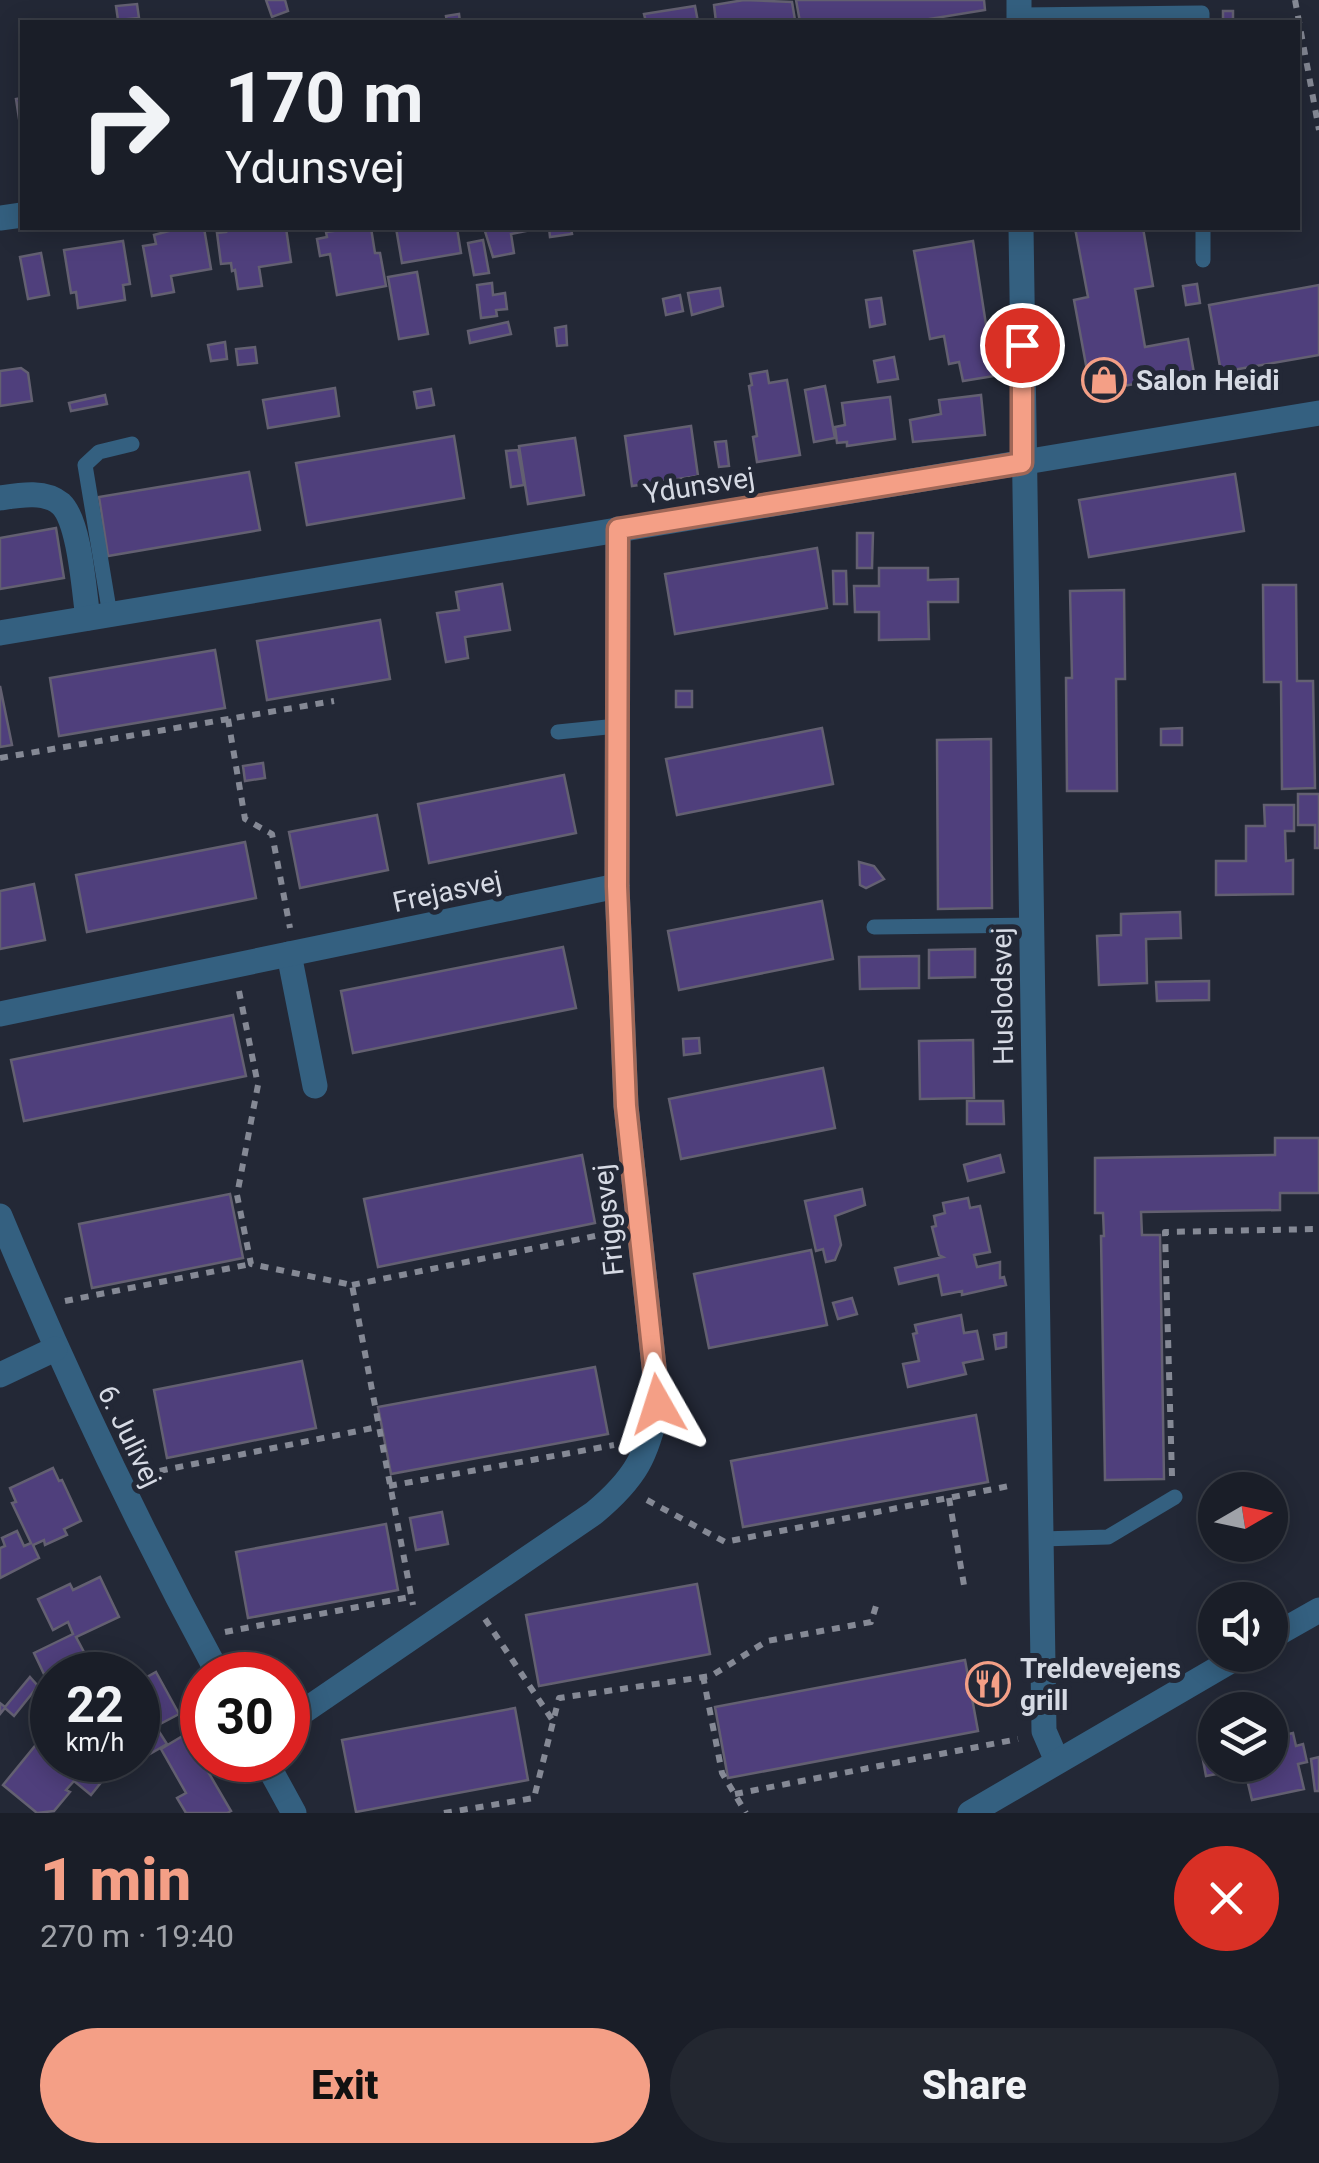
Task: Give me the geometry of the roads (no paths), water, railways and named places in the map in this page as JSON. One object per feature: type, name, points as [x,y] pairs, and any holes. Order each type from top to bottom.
[{"type":"street","name":"Huslodsvej","points":[[1021,230],[1044,1731],[1057,1761]]},
{"type":"street","name":"Ydunsvej","points":[[0,634],[1319,413]]},
{"type":"street","points":[[0,498],[34,494],[60,502],[72,520],[99,617]]},
{"type":"street","name":"Friggsvej","points":[[310,1707],[594,1513],[624,1488],[650,1444],[658,1404],[626,1106],[617,886],[618,529]]},
{"type":"street","name":"Frejasvej","points":[[0,1014],[617,886]]},
{"type":"street","points":[[290,954],[316,1086]]},
{"type":"street","name":"6. Julivej","points":[[0,1216],[55,1349],[206,1652]]},
{"type":"street","points":[[0,1374],[55,1349]]},
{"type":"street","points":[[1288,1628],[1319,1610]]},
{"type":"street","points":[[970,1813],[1211,1672]]},
{"type":"street","points":[[278,1782],[294,1813]]},
{"type":"lane","points":[[1019,12],[1202,13],[1202,20]]},
{"type":"lane","points":[[1202,230],[1203,260]]},
{"type":"lane","points":[[99,617],[85,465],[99,452],[132,444]]},
{"type":"lane","points":[[558,732],[618,726]]},
{"type":"lane","points":[[874,927],[1031,925]]},
{"type":"lane","points":[[1042,1538],[1108,1538],[1175,1497]]},
{"type":"place","name":"Salon Heidi","points":[[1104,380]]},
{"type":"place","name":"Treldevejens grill","points":[[988,1684]]}]
